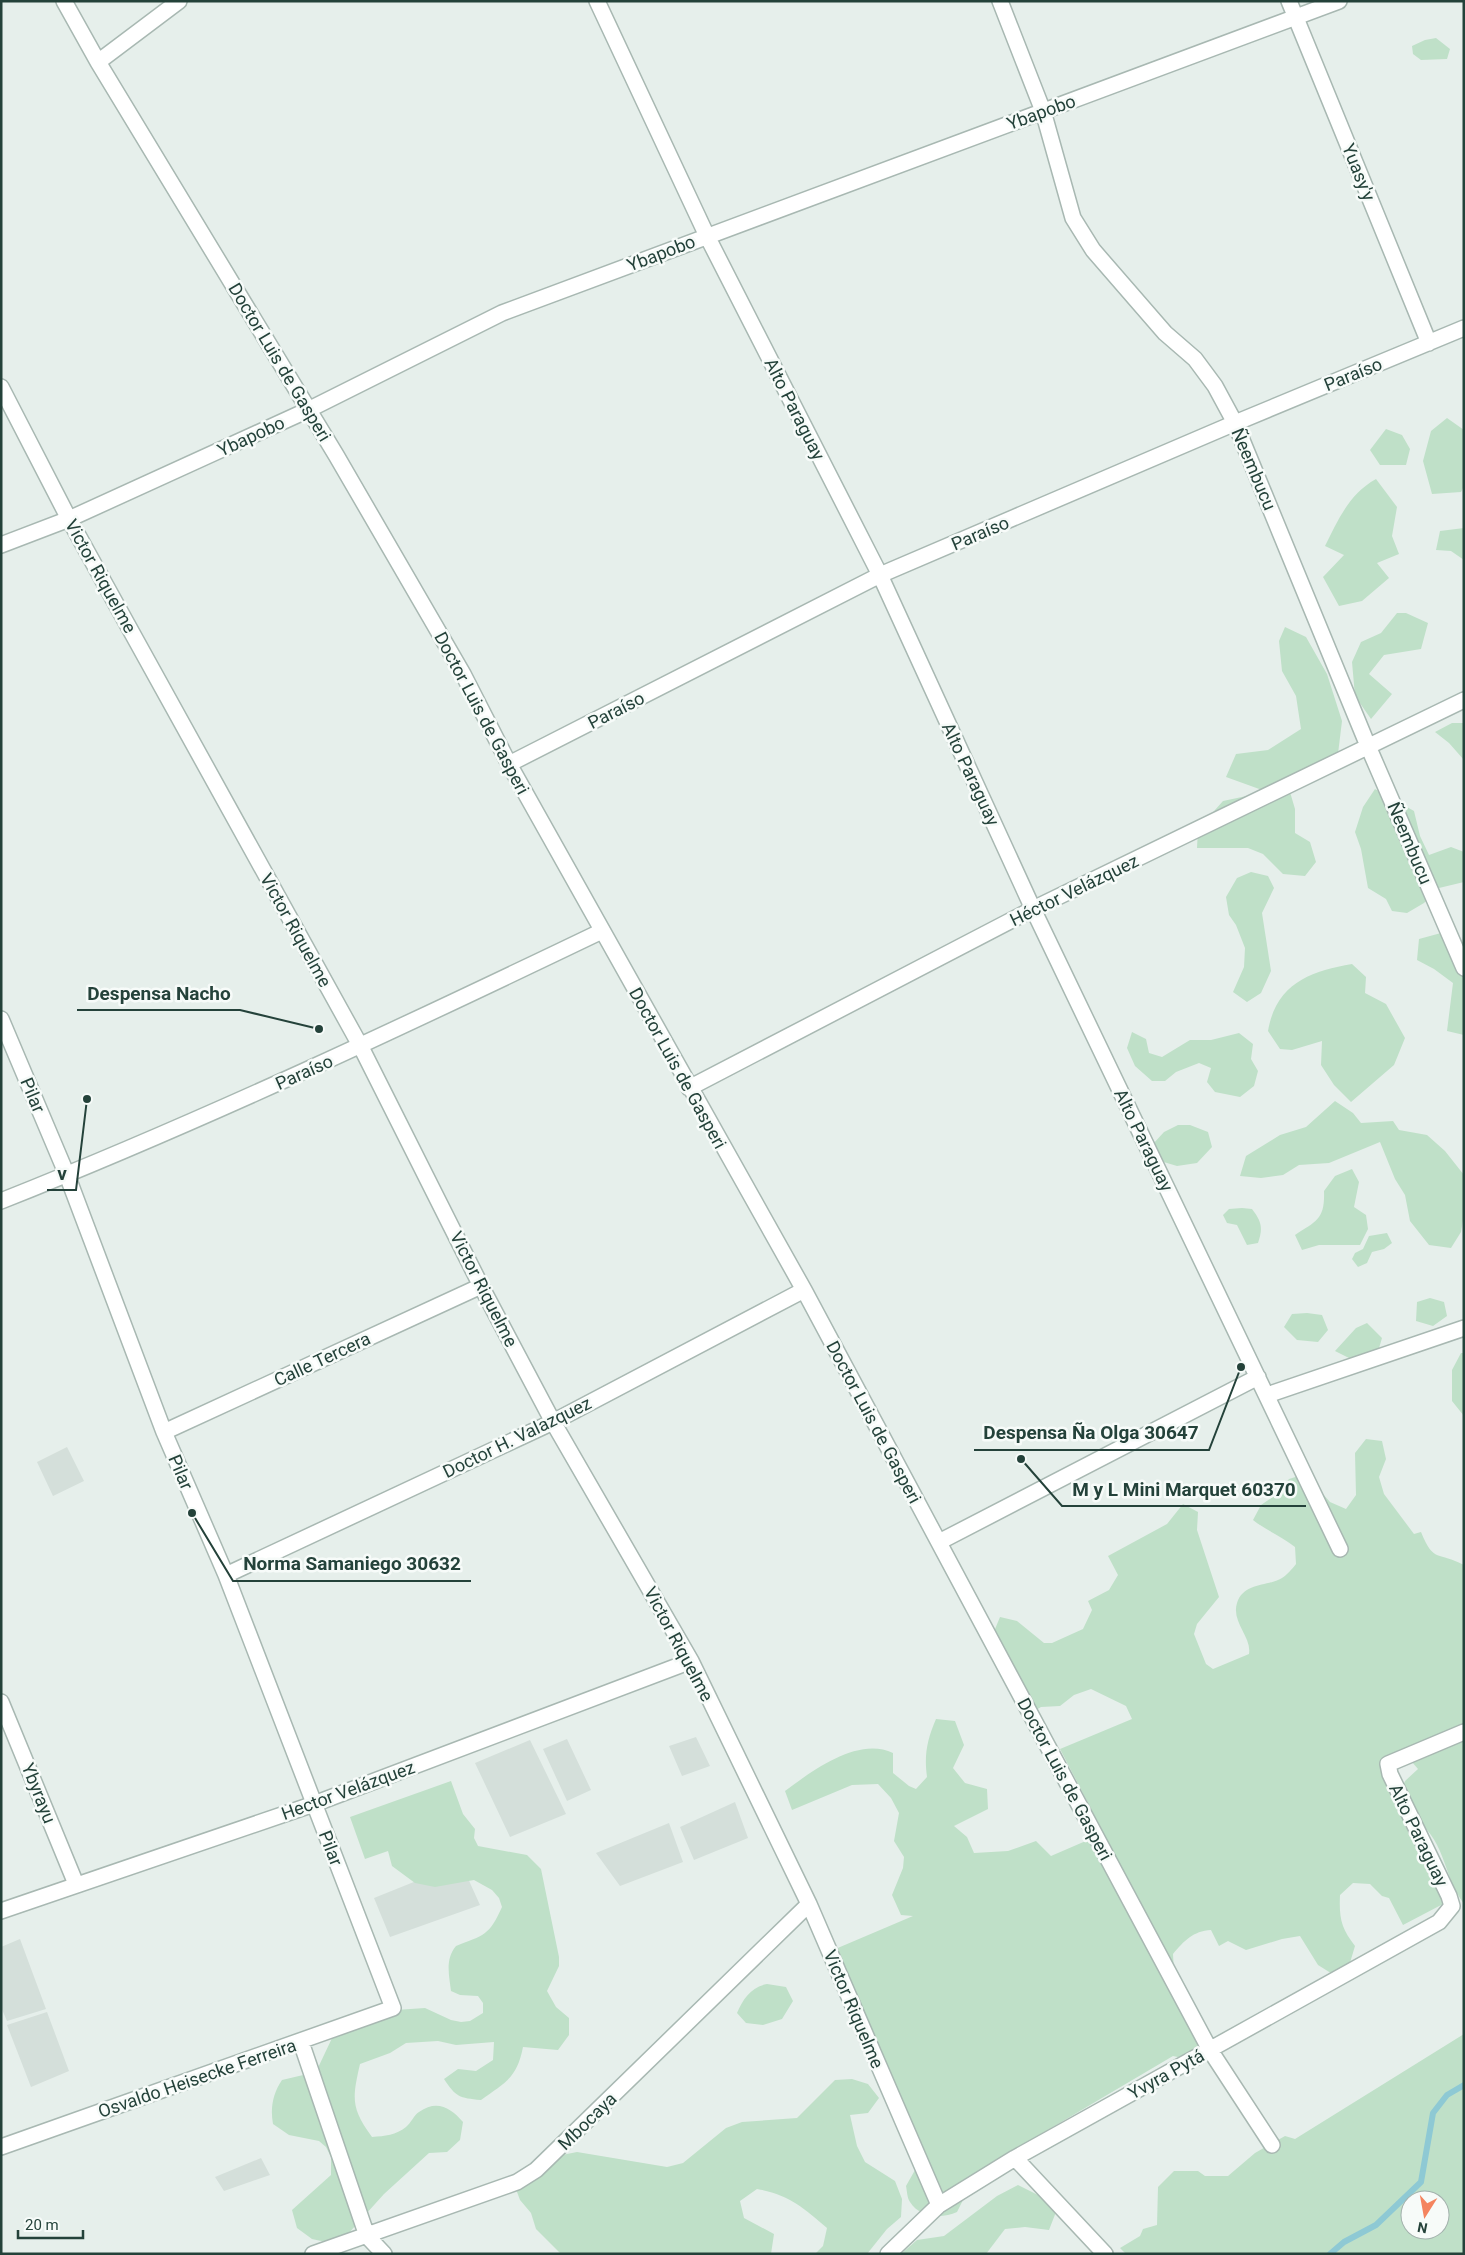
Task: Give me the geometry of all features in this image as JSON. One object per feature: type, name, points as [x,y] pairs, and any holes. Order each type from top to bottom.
[{"type":"street","name":"Doctor Luis de Gasperi","points":[[64,1],[98,62],[308,410],[463,674],[508,764],[804,1290],[1210,2050],[1272,2145]]},
{"type":"street","points":[[98,62],[179,1]]},
{"type":"street","name":"Alto Paraguay","points":[[597,1],[707,236],[880,576],[1033,909],[1340,1550]]},
{"type":"street","name":"Ñeembucu","points":[[1000,1],[1043,111],[1073,218],[1093,250],[1165,333],[1195,359],[1215,386],[1235,423],[1368,746],[1464,968]]},
{"type":"street","name":"Yuasy'y","points":[[1289,1],[1429,343]]},
{"type":"street","name":"Ybapobo","points":[[1,545],[69,519],[308,410],[502,313],[1339,1]]},
{"type":"street","name":"Paraíso","points":[[508,764],[880,576],[1235,423],[1464,328]]},
{"type":"street","name":"Victor Riquelme","points":[[1,387],[69,519],[361,1047],[481,1286],[553,1422],[691,1661],[808,1904],[939,2204]]},
{"type":"street","name":"Héctor Velázquez","points":[[689,1088],[1033,909],[1464,700]]},
{"type":"street","name":"Paraíso","points":[[1,1201],[67,1175],[361,1047],[602,932]]},
{"type":"street","name":"Pilar","points":[[1,1019],[67,1175],[164,1432],[226,1575],[393,2008]]},
{"type":"street","name":"Calle Tercera","points":[[164,1432],[481,1286]]},
{"type":"street","name":"Doctor H. Valazquez","points":[[226,1575],[553,1422],[804,1290]]},
{"type":"street","points":[[1267,1395],[1464,1328]]},
{"type":"street","points":[[939,1542],[1258,1377]]},
{"type":"street","name":"Hector Velázquez","points":[[1,1911],[314,1804],[691,1661]]},
{"type":"street","name":"Ybyrayu","points":[[1,1702],[76,1884]]},
{"type":"street","name":"Alto Paraguay","points":[[1452,1906],[1449,1896],[1390,1774],[1388,1764],[1464,1732]]},
{"type":"street","name":"Mbocaya","points":[[313,2254],[516,2182],[536,2170],[808,1904]]},
{"type":"street","name":"Yvyra Pytá","points":[[888,2254],[939,2204],[1015,2158],[1440,1922],[1452,1906]]},
{"type":"street","name":"Osvaldo Heisecke Ferreira","points":[[1,2147],[393,2008]]},
{"type":"street","points":[[301,2042],[367,2236],[384,2254]]},
{"type":"street","points":[[1015,2158],[1105,2254]]},
{"type":"shaded area","points":[[67,1447],[84,1481],[53,1496],[37,1462]]},
{"type":"shaded area","points":[[696,1737],[710,1766],[682,1776],[669,1746]]},
{"type":"shaded area","points":[[567,1739],[591,1790],[567,1801],[543,1749]]},
{"type":"shaded area","points":[[530,1740],[566,1814],[510,1837],[475,1763]]},
{"type":"shaded area","points":[[735,1802],[748,1838],[694,1860],[680,1827]]},
{"type":"shaded area","points":[[669,1823],[683,1862],[620,1886],[596,1853]]},
{"type":"shaded area","points":[[461,1863],[480,1905],[390,1937],[374,1898]]},
{"type":"shaded area","points":[[20,1939],[46,2009],[7,2021],[1,2007],[1,1947]]},
{"type":"shaded area","points":[[47,2012],[69,2071],[31,2087],[7,2025]]},
{"type":"shaded area","points":[[261,2158],[270,2175],[224,2191],[215,2177]]},
{"type":"green space","points":[[1436,38],[1450,49],[1447,59],[1421,60],[1413,54],[1412,46],[1425,40]]},
{"type":"green space","points":[[1447,418],[1464,430],[1464,486],[1461,492],[1432,494],[1423,461],[1431,431]]},
{"type":"green space","points":[[1386,429],[1402,435],[1410,449],[1406,465],[1380,465],[1370,450]]},
{"type":"green space","points":[[1376,479],[1397,507],[1392,536],[1399,554],[1377,563],[1389,578],[1362,601],[1339,606],[1323,577],[1344,555],[1325,546],[1351,500],[1358,492]]},
{"type":"green space","points":[[1464,528],[1464,560],[1451,551],[1436,550],[1440,531]]},
{"type":"green space","points":[[1397,613],[1406,613],[1428,623],[1421,649],[1384,655],[1369,674],[1392,694],[1371,719],[1355,696],[1352,662],[1361,642],[1381,633]]},
{"type":"green space","points":[[1285,627],[1306,637],[1327,674],[1342,721],[1337,762],[1287,777],[1262,790],[1226,777],[1236,754],[1268,750],[1301,729],[1296,696],[1282,671],[1279,641]]},
{"type":"green space","points":[[1452,723],[1464,723],[1464,760],[1449,743],[1435,732]]},
{"type":"green space","points":[[1375,789],[1414,811],[1420,836],[1429,855],[1451,847],[1464,852],[1464,882],[1439,888],[1424,903],[1407,913],[1392,911],[1386,899],[1368,888],[1361,849],[1355,832],[1363,807]]},
{"type":"green space","points":[[1290,792],[1295,809],[1295,833],[1310,842],[1316,862],[1305,876],[1283,874],[1263,854],[1248,848],[1197,848],[1198,829],[1223,801],[1256,794]]},
{"type":"green space","points":[[1251,872],[1268,876],[1274,888],[1262,913],[1271,971],[1261,993],[1247,1002],[1233,992],[1244,967],[1245,948],[1236,925],[1229,915],[1226,897],[1237,878]]},
{"type":"green space","points":[[1441,933],[1464,943],[1464,1035],[1447,1031],[1453,983],[1434,969],[1417,960],[1419,939]]},
{"type":"green space","points":[[1352,964],[1366,977],[1365,993],[1386,1004],[1405,1038],[1394,1065],[1351,1102],[1334,1085],[1321,1065],[1322,1041],[1292,1050],[1280,1049],[1268,1031],[1272,1015],[1279,1002],[1297,982],[1322,971]]},
{"type":"green space","points":[[1132,1032],[1146,1039],[1149,1053],[1162,1057],[1190,1040],[1211,1040],[1239,1033],[1253,1044],[1251,1059],[1258,1071],[1254,1086],[1240,1097],[1215,1092],[1207,1082],[1211,1068],[1199,1063],[1176,1072],[1165,1081],[1152,1081],[1135,1066],[1127,1048]]},
{"type":"green space","points":[[1335,1101],[1353,1113],[1361,1123],[1393,1121],[1399,1130],[1427,1135],[1445,1151],[1464,1175],[1464,1214],[1461,1232],[1451,1248],[1429,1245],[1410,1221],[1405,1195],[1395,1179],[1380,1142],[1329,1163],[1299,1165],[1283,1175],[1261,1178],[1240,1176],[1246,1156],[1280,1135],[1306,1127]]},
{"type":"green space","points":[[1178,1125],[1190,1125],[1208,1132],[1212,1147],[1197,1163],[1177,1166],[1157,1160],[1153,1144],[1164,1132]]},
{"type":"green space","points":[[1352,1169],[1359,1182],[1354,1207],[1366,1215],[1368,1229],[1360,1245],[1319,1245],[1302,1250],[1295,1235],[1314,1222],[1321,1214],[1324,1191],[1335,1176]]},
{"type":"green space","points":[[1229,1209],[1252,1209],[1260,1222],[1261,1233],[1258,1243],[1247,1245],[1237,1225],[1227,1223],[1223,1215]]},
{"type":"green space","points":[[1387,1233],[1392,1243],[1384,1249],[1372,1252],[1367,1263],[1358,1267],[1352,1259],[1355,1253],[1363,1249],[1369,1236]]},
{"type":"green space","points":[[1430,1298],[1444,1302],[1447,1316],[1433,1326],[1416,1321],[1417,1302]]},
{"type":"green space","points":[[1292,1314],[1322,1315],[1328,1330],[1318,1342],[1297,1340],[1284,1327]]},
{"type":"green space","points":[[1367,1323],[1382,1338],[1377,1355],[1355,1361],[1335,1351],[1356,1328]]},
{"type":"green space","points":[[1461,1353],[1464,1353],[1464,1416],[1452,1401],[1452,1370]]},
{"type":"green space","points":[[1366,1439],[1382,1441],[1386,1459],[1379,1477],[1384,1494],[1414,1534],[1421,1532],[1433,1553],[1464,1565],[1464,1904],[1456,1892],[1437,1845],[1421,1824],[1408,1814],[1443,1904],[1403,1925],[1389,1898],[1382,1896],[1370,1884],[1353,1883],[1340,1895],[1340,1910],[1344,1928],[1355,1946],[1349,1966],[1334,1975],[1318,1965],[1300,1936],[1282,1939],[1246,1950],[1228,1941],[1219,1946],[1211,1930],[1199,1932],[1185,1941],[1173,1954],[1174,1972],[1199,2042],[1191,2060],[1173,2056],[963,2180],[966,2194],[957,2212],[945,2216],[932,2216],[919,2211],[909,2200],[906,2186],[915,2170],[926,2166],[833,1950],[913,1916],[901,1915],[892,1895],[903,1868],[904,1857],[894,1841],[899,1813],[891,1798],[878,1784],[852,1785],[792,1810],[785,1791],[808,1774],[836,1758],[865,1749],[879,1749],[893,1753],[893,1773],[909,1786],[916,1789],[927,1777],[927,1748],[936,1719],[955,1721],[964,1745],[953,1768],[965,1783],[987,1789],[988,1809],[954,1826],[967,1837],[974,1853],[1008,1851],[1036,1841],[1051,1856],[1088,1840],[1123,1904],[1139,1903],[1127,1879],[1121,1878],[1100,1833],[1102,1830],[1060,1749],[1132,1719],[1126,1706],[1091,1689],[1074,1695],[1060,1706],[1041,1707],[1036,1710],[993,1634],[1000,1617],[1017,1621],[1044,1643],[1052,1643],[1083,1629],[1092,1610],[1088,1601],[1109,1590],[1118,1575],[1108,1556],[1167,1524],[1183,1504],[1198,1512],[1197,1530],[1219,1597],[1197,1624],[1194,1634],[1206,1664],[1213,1669],[1249,1654],[1248,1642],[1237,1617],[1237,1603],[1240,1596],[1250,1588],[1282,1578],[1296,1564],[1295,1547],[1253,1520],[1261,1505],[1277,1494],[1289,1479],[1305,1474],[1330,1502],[1346,1509],[1356,1495],[1355,1453]],"holes":[[[1406,1755],[1418,1769],[1405,1781],[1399,1795],[1382,1762]]]},
{"type":"green space","points":[[451,1781],[463,1814],[475,1829],[474,1838],[478,1846],[527,1855],[541,1869],[559,1957],[559,1966],[547,1991],[556,2007],[569,2018],[569,2035],[558,2050],[523,2047],[517,2066],[509,2079],[481,2100],[459,2096],[444,2079],[458,2069],[476,2071],[493,2060],[494,2042],[456,2045],[438,2041],[406,2043],[390,2053],[360,2064],[355,2103],[360,2118],[372,2137],[386,2136],[398,2132],[408,2125],[419,2112],[432,2106],[438,2106],[449,2109],[463,2122],[460,2140],[447,2152],[429,2153],[384,2194],[347,2235],[330,2243],[312,2239],[297,2228],[292,2210],[331,2175],[331,2157],[326,2147],[319,2141],[289,2135],[273,2124],[273,2101],[276,2090],[282,2080],[316,2072],[333,2036],[381,2011],[425,2008],[451,2020],[461,2022],[470,2021],[483,2013],[483,2003],[478,1996],[460,1995],[451,1991],[449,1962],[456,1946],[485,1933],[493,1924],[502,1907],[499,1898],[492,1890],[474,1880],[435,1887],[415,1883],[392,1866],[388,1851],[365,1859],[350,1817]]},
{"type":"green space","points":[[767,1984],[786,1987],[793,2001],[782,2019],[763,2025],[746,2023],[737,2013],[742,2003],[748,1994],[756,1988]]},
{"type":"green space","points":[[1464,2034],[1464,2254],[1126,2254],[1120,2248],[1140,2236],[1143,2229],[1157,2225],[1158,2187],[1174,2171],[1198,2171],[1205,2176],[1228,2176],[1255,2153],[1285,2136],[1295,2139]]},
{"type":"green space","points":[[852,2079],[868,2084],[879,2098],[868,2113],[850,2115],[857,2146],[865,2162],[895,2181],[902,2199],[901,2217],[887,2229],[867,2254],[815,2254],[823,2246],[827,2228],[811,2214],[787,2198],[757,2189],[740,2201],[744,2218],[774,2234],[771,2254],[561,2254],[536,2229],[531,2213],[520,2200],[513,2181],[525,2167],[542,2159],[577,2152],[667,2167],[683,2163],[726,2128],[742,2122],[797,2118],[835,2080]]},
{"type":"green space","points":[[1018,2185],[1038,2195],[1056,2212],[1049,2230],[1025,2227],[1005,2229],[986,2254],[901,2254],[917,2240],[944,2236],[997,2196]]},
{"type":"waterway","points":[[1330,2254],[1344,2242],[1376,2225],[1421,2182],[1433,2113],[1447,2095],[1464,2085]]},
{"type":"place","name":"Despensa Nacho","points":[[319,1029]]},
{"type":"place","name":"v","points":[[87,1099]]},
{"type":"place","name":"Despensa Ña Olga 30647","points":[[1241,1367]]},
{"type":"place","name":"M y L Mini Marquet 60370","points":[[1021,1459]]},
{"type":"place","name":"Norma Samaniego 30632","points":[[192,1513]]}]
